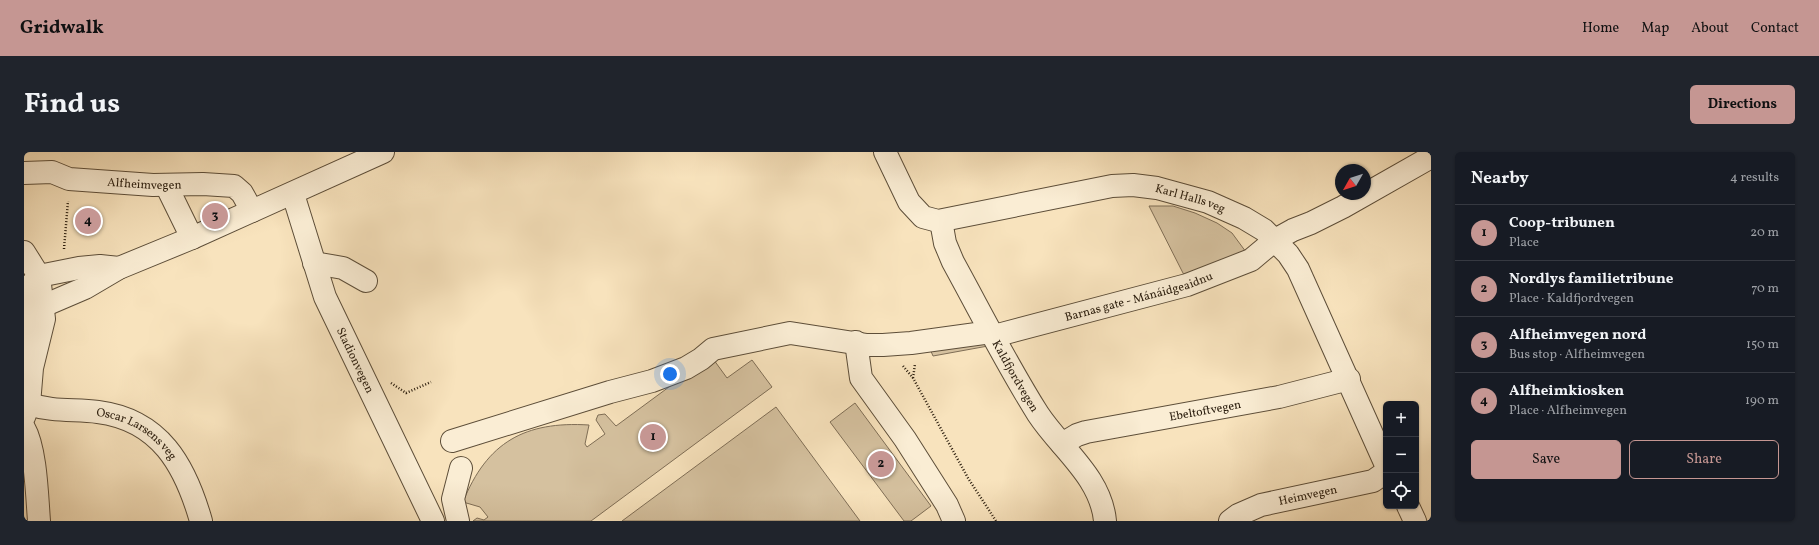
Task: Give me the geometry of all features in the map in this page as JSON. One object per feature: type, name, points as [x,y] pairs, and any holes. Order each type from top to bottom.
[{"type":"street","points":[[30,305],[85,288],[119,268],[293,194],[380,152]]},
{"type":"street","name":"Karl Halls veg","points":[[885,152],[909,202],[923,217],[941,221],[1058,196],[1112,186],[1133,185],[1168,190],[1208,202],[1244,218],[1264,230],[1288,254],[1298,269],[1383,459]]},
{"type":"street","name":"Barnas gate - Mánáidgeaidnu","points":[[452,441],[610,392],[652,381],[686,368],[701,359],[713,349],[790,333],[883,345],[993,334],[1187,285],[1251,260],[1275,240],[1343,207],[1431,157]]},
{"type":"street","name":"Alfheimvegen","points":[[24,173],[52,172],[69,179],[166,185],[234,186],[242,193],[252,211]]},
{"type":"street","points":[[166,185],[192,238]]},
{"type":"street","name":"Stadionvegen","points":[[293,194],[326,297],[433,521]]},
{"type":"street","name":"Kaldfjordvegen","points":[[941,221],[945,242],[953,262],[1039,414],[1089,478],[1098,493],[1104,510],[1105,521]]},
{"type":"street","points":[[24,252],[39,276],[30,305]]},
{"type":"street","points":[[314,263],[343,268],[366,281]]},
{"type":"street","points":[[24,294],[39,276],[80,268],[100,266],[119,268]]},
{"type":"street","points":[[26,411],[32,368],[44,319],[30,305]]},
{"type":"street","points":[[856,342],[861,378],[905,439],[947,505],[954,521]]},
{"type":"street","name":"Ebeltoftvegen","points":[[1062,444],[1077,435],[1086,432],[1279,397],[1348,379]]},
{"type":"street","name":"Oscar Larsens veg","points":[[26,411],[46,409],[106,413],[133,421],[143,426],[163,444],[180,466],[201,521]]},
{"type":"street","points":[[24,428],[30,440],[39,521]]},
{"type":"street","points":[[458,521],[452,499],[462,468]]},
{"type":"street","name":"Heimvegen","points":[[1230,521],[1261,505],[1374,481],[1385,473]]},
{"type":"street","points":[[1409,509],[1415,521]]},
{"type":"path","points":[[64,254],[69,179]]},
{"type":"path","points":[[883,345],[906,368],[913,378],[968,478],[996,521]]},
{"type":"path","points":[[385,379],[406,393],[431,382]]},
{"type":"shaded area","points":[[1149,206],[1173,206],[1195,213],[1217,223],[1232,233],[1246,252],[1185,277]]},
{"type":"shaded area","points":[[979,341],[988,346],[933,356],[930,349]]},
{"type":"shaded area","points":[[711,356],[727,378],[752,360],[772,387],[591,521],[473,521],[477,518],[484,520],[488,517],[480,507],[463,502],[473,481],[484,464],[497,450],[511,440],[527,432],[546,427],[589,425],[585,444],[587,447],[605,434],[596,420],[598,415],[605,414],[616,426]]},
{"type":"shaded area","points":[[855,403],[931,506],[911,521],[904,521],[830,422]]},
{"type":"shaded area","points":[[776,407],[860,521],[622,521]]},
{"type":"place","name":"Alfheimvegen nord","points":[[215,216]]},
{"type":"place","name":"Alfheimkiosken","points":[[88,221]]},
{"type":"place","name":"Coop-tribunen","points":[[653,437]]},
{"type":"place","name":"Nordlys familietribune","points":[[881,464]]}]
